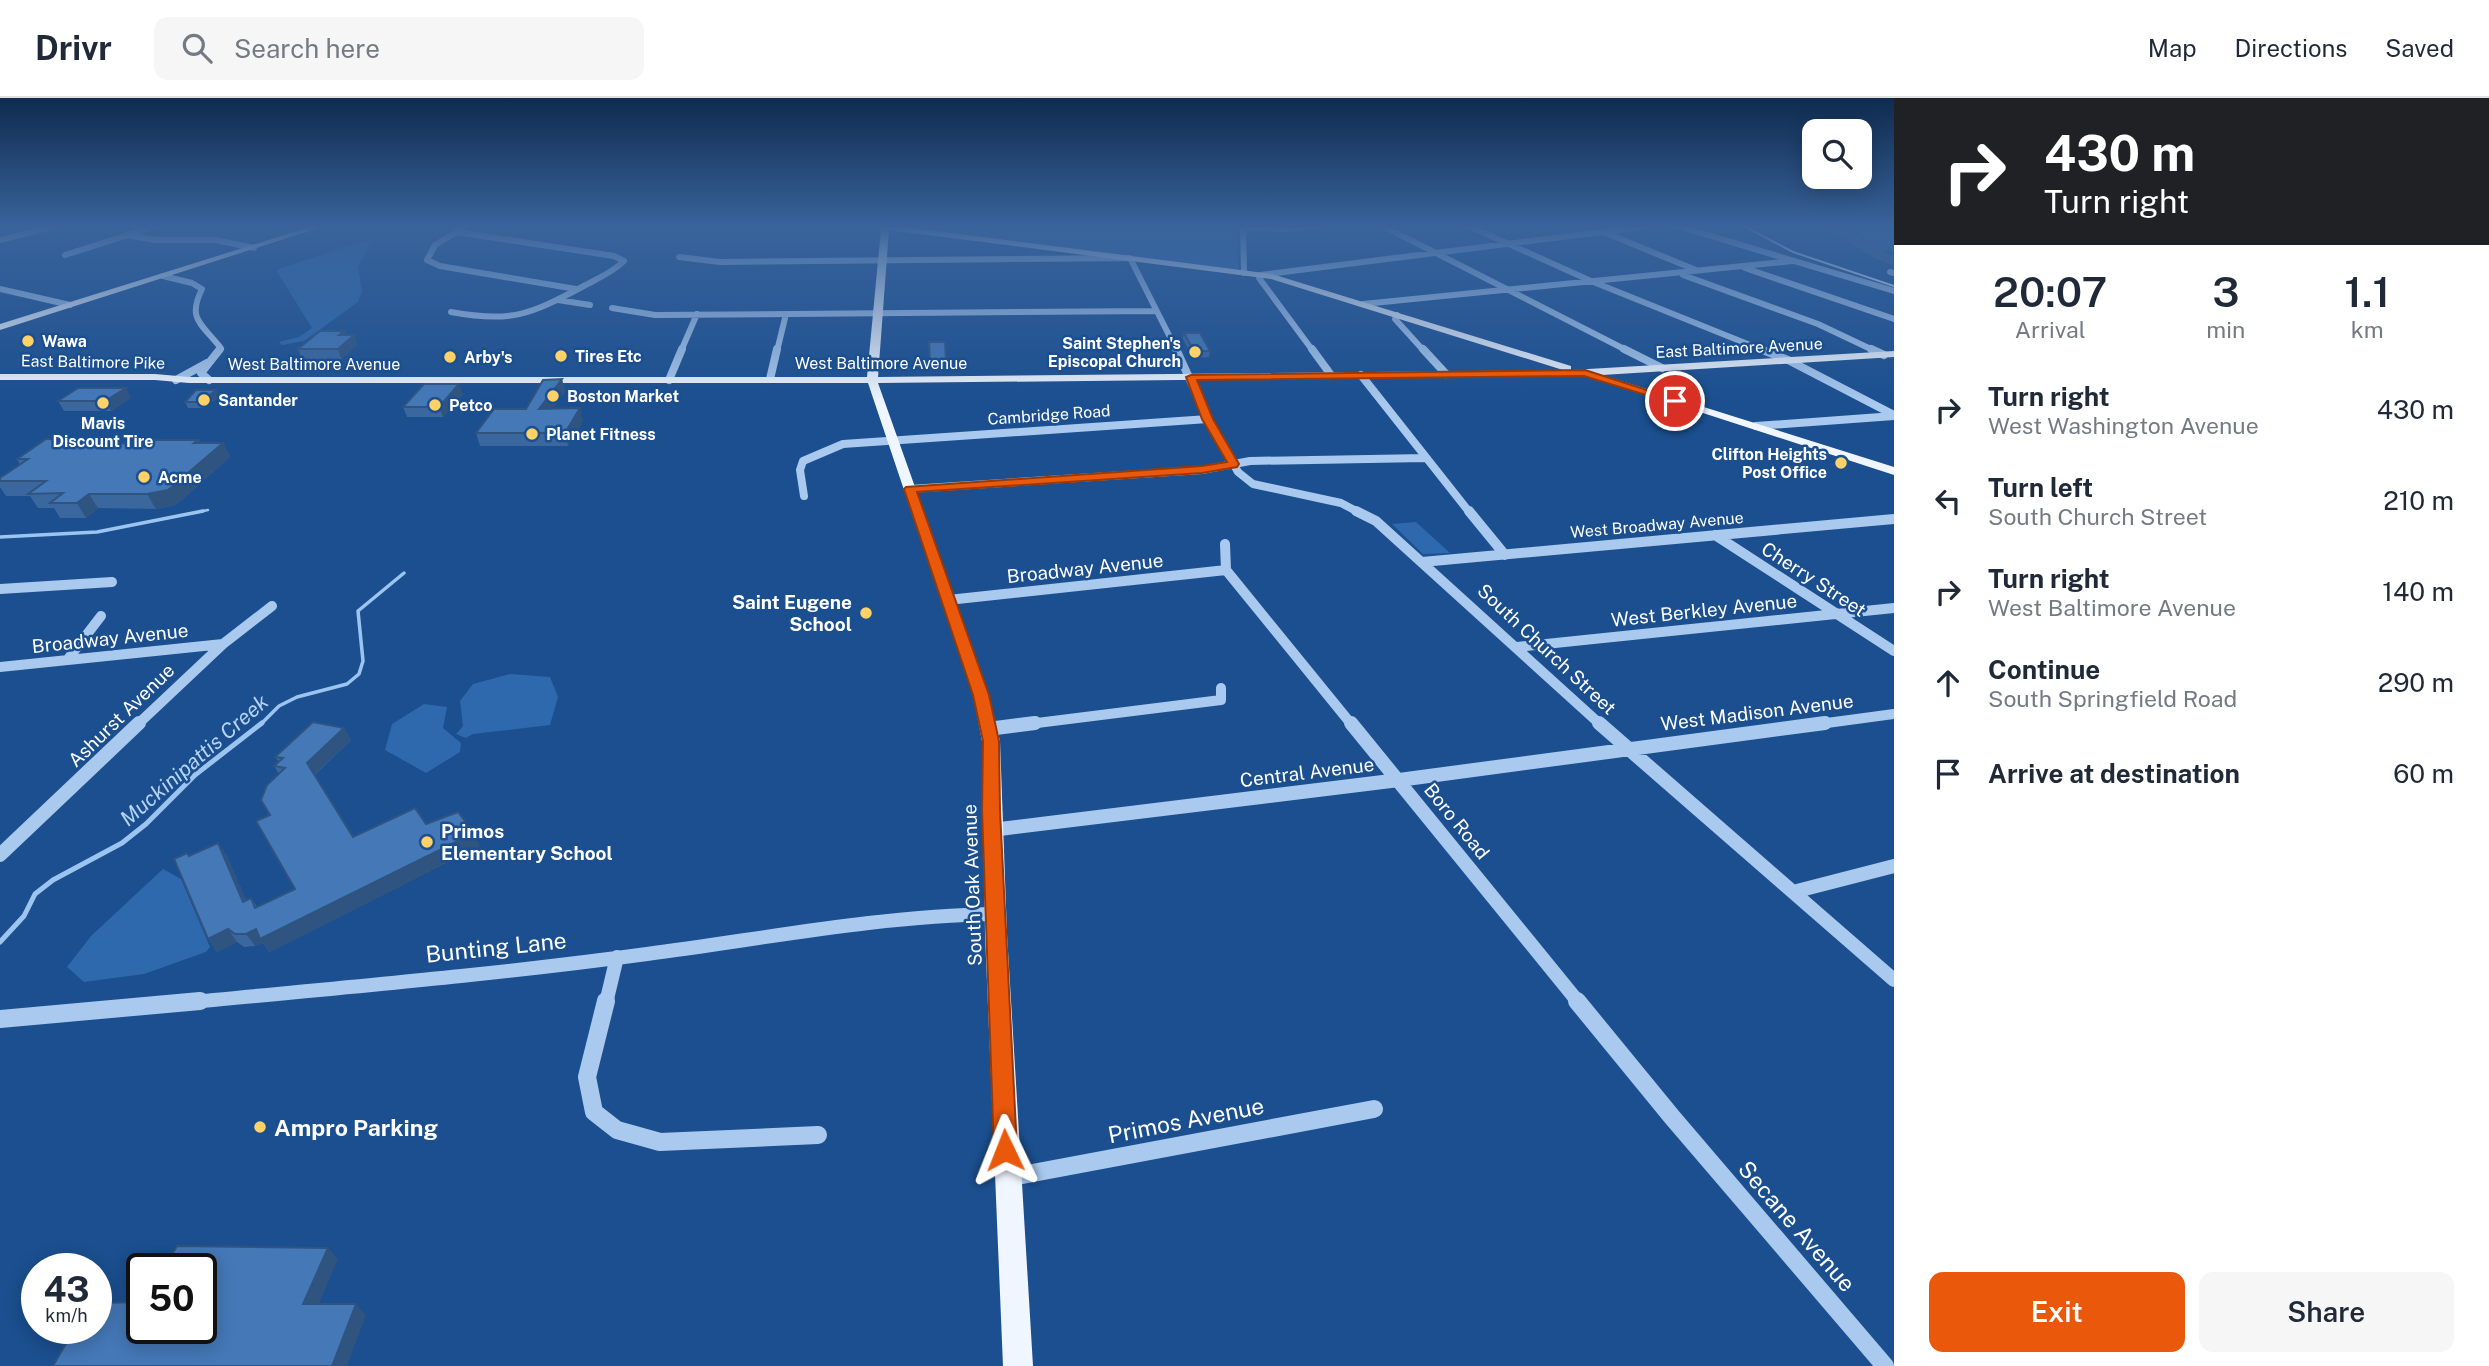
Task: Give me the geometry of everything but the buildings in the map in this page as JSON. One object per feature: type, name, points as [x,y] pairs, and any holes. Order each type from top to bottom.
[{"type":"main road","points":[[0,327],[134,285]]},
{"type":"main road","points":[[872,380],[880,285]]},
{"type":"main road","points":[[1297,285],[1894,471]]},
{"type":"main road","name":"East Baltimore Avenue","points":[[1585,373],[1889,355]]},
{"type":"main road","points":[[1530,374],[1544,370],[1541,360]]},
{"type":"main road","name":"West Baltimore Avenue","points":[[176,380],[872,380],[1585,373]]},
{"type":"main road","name":"East Baltimore Pike","points":[[0,377],[155,377],[176,380]]},
{"type":"main road","points":[[26,384],[37,377]]},
{"type":"main road","name":"East Baltimore Pike","points":[[0,384],[148,384],[176,380]]},
{"type":"main road","name":"South Oak Avenue","points":[[872,380],[981,695],[988,729],[992,766],[992,830],[1006,1178],[1018,1366]]},
{"type":"street","points":[[192,285],[201,288],[194,314],[220,347],[201,373],[209,380]]},
{"type":"street","points":[[555,285],[576,289]]},
{"type":"street","points":[[451,312],[488,319],[507,319],[526,315],[583,285]]},
{"type":"street","name":"South Church Street","points":[[1143,285],[1191,377],[1208,419],[1233,464],[1247,480],[1268,489],[1328,499],[1353,508],[1376,521],[1626,748],[1889,976]]},
{"type":"street","points":[[1264,285],[1331,375]]},
{"type":"street","points":[[1501,285],[1662,368]]},
{"type":"street","points":[[1363,304],[1548,285]]},
{"type":"street","points":[[1601,285],[1788,360],[1894,416]]},
{"type":"street","points":[[1709,285],[1810,321],[1889,355]]},
{"type":"street","points":[[1792,285],[1894,319]]},
{"type":"street","points":[[1874,285],[1894,291]]},
{"type":"street","points":[[0,289],[71,305]]},
{"type":"street","points":[[558,300],[590,305]]},
{"type":"street","points":[[612,308],[655,314],[1155,311]]},
{"type":"street","points":[[669,380],[698,314]]},
{"type":"street","points":[[770,379],[786,314]]},
{"type":"street","points":[[1397,315],[1395,319],[1446,374]]},
{"type":"street","points":[[176,380],[211,361]]},
{"type":"street","points":[[1361,374],[1425,458],[1505,555]]},
{"type":"street","points":[[1756,426],[1894,416]]},
{"type":"street","name":"Cambridge Road","points":[[804,496],[800,470],[803,461],[843,444],[892,438],[1208,419]]},
{"type":"street","points":[[910,489],[1202,470],[1250,461],[1425,458]]},
{"type":"street","name":"West Broadway Avenue","points":[[1422,562],[1894,519]]},
{"type":"street","name":"Cherry Street","points":[[1715,536],[1894,651]]},
{"type":"street","points":[[1225,544],[1226,570]]},
{"type":"street","name":"Broadway Avenue","points":[[948,600],[1226,570]]},
{"type":"street","name":"Boro Road","points":[[1226,570],[1672,1117]]},
{"type":"street","points":[[0,589],[113,582]]},
{"type":"street","name":"Ashurst Avenue","points":[[0,855],[223,644],[272,606]]},
{"type":"street","name":"West Berkley Avenue","points":[[1517,647],[1894,608]]},
{"type":"street","points":[[68,659],[101,616]]},
{"type":"street","name":"Broadway Avenue","points":[[0,667],[223,644]]},
{"type":"street","points":[[988,729],[1221,700],[1221,688]]},
{"type":"street","name":"West Madison Avenue","points":[[1626,748],[1894,713]]},
{"type":"street","name":"Central Avenue","points":[[992,830],[1399,780],[1626,748]]},
{"type":"street","points":[[1793,892],[1894,866]]},
{"type":"street","name":"Bunting Lane","points":[[0,1019],[140,1008],[617,957],[844,925],[966,913],[995,914]]},
{"type":"street","points":[[617,957],[587,1077],[594,1112],[617,1130],[660,1142],[818,1135]]},
{"type":"street","name":"Primos Avenue","points":[[1006,1178],[1374,1109]]},
{"type":"street","name":"Secane Avenue","points":[[1672,1117],[1885,1366]]},
{"type":"shaded area","points":[[285,285],[361,285],[358,302],[304,341],[282,345],[279,342],[299,337],[312,328]]},
{"type":"shaded area","points":[[1416,522],[1450,553],[1423,554],[1392,524]]},
{"type":"shaded area","points":[[510,674],[550,677],[558,697],[550,725],[473,734],[466,738],[456,734],[463,726],[460,701],[473,684]]},
{"type":"shaded area","points":[[424,704],[447,707],[443,728],[461,743],[460,752],[426,773],[385,750],[392,724]]},
{"type":"shaded area","points":[[163,869],[181,879],[210,947],[206,952],[144,974],[84,982],[67,967],[91,936]]},
{"type":"waterway","name":"Muckinipattis Creek","points":[[194,513],[208,510]]},
{"type":"waterway","name":"Muckinipattis Creek","points":[[0,537],[97,532],[203,511]]},
{"type":"waterway","name":"Muckinipattis Creek","points":[[262,723],[279,706],[297,697],[347,684],[359,674],[363,661],[358,611],[404,573]]},
{"type":"waterway","name":"Muckinipattis Creek","points":[[0,942],[24,916],[35,894],[53,880],[122,843],[146,824],[195,775],[262,723]]},
{"type":"place","name":"Wawa","points":[[28,341]]},
{"type":"place","name":"Saint Stephen's Episcopal Church","points":[[1195,352]]},
{"type":"place","name":"Tires Etc","points":[[561,356]]},
{"type":"place","name":"Arby's","points":[[450,357]]},
{"type":"place","name":"Boston Market","points":[[553,396]]},
{"type":"place","name":"Santander","points":[[204,400]]},
{"type":"place","name":"Mavis Discount Tire","points":[[103,403]]},
{"type":"place","name":"Petco","points":[[435,405]]},
{"type":"place","name":"Planet Fitness","points":[[532,434]]},
{"type":"place","name":"Clifton Heights Post Office","points":[[1841,463]]},
{"type":"place","name":"Acme","points":[[144,477]]},
{"type":"place","name":"Saint Eugene School","points":[[866,613]]},
{"type":"place","name":"Primos Elementary School","points":[[427,842]]},
{"type":"place","name":"Ampro Parking","points":[[260,1127]]},
{"type":"route","points":[[1005,1150],[991,811],[991,741],[981,695],[910,489],[1202,470],[1233,464],[1208,419],[1191,377],[1585,373],[1675,401]]}]
